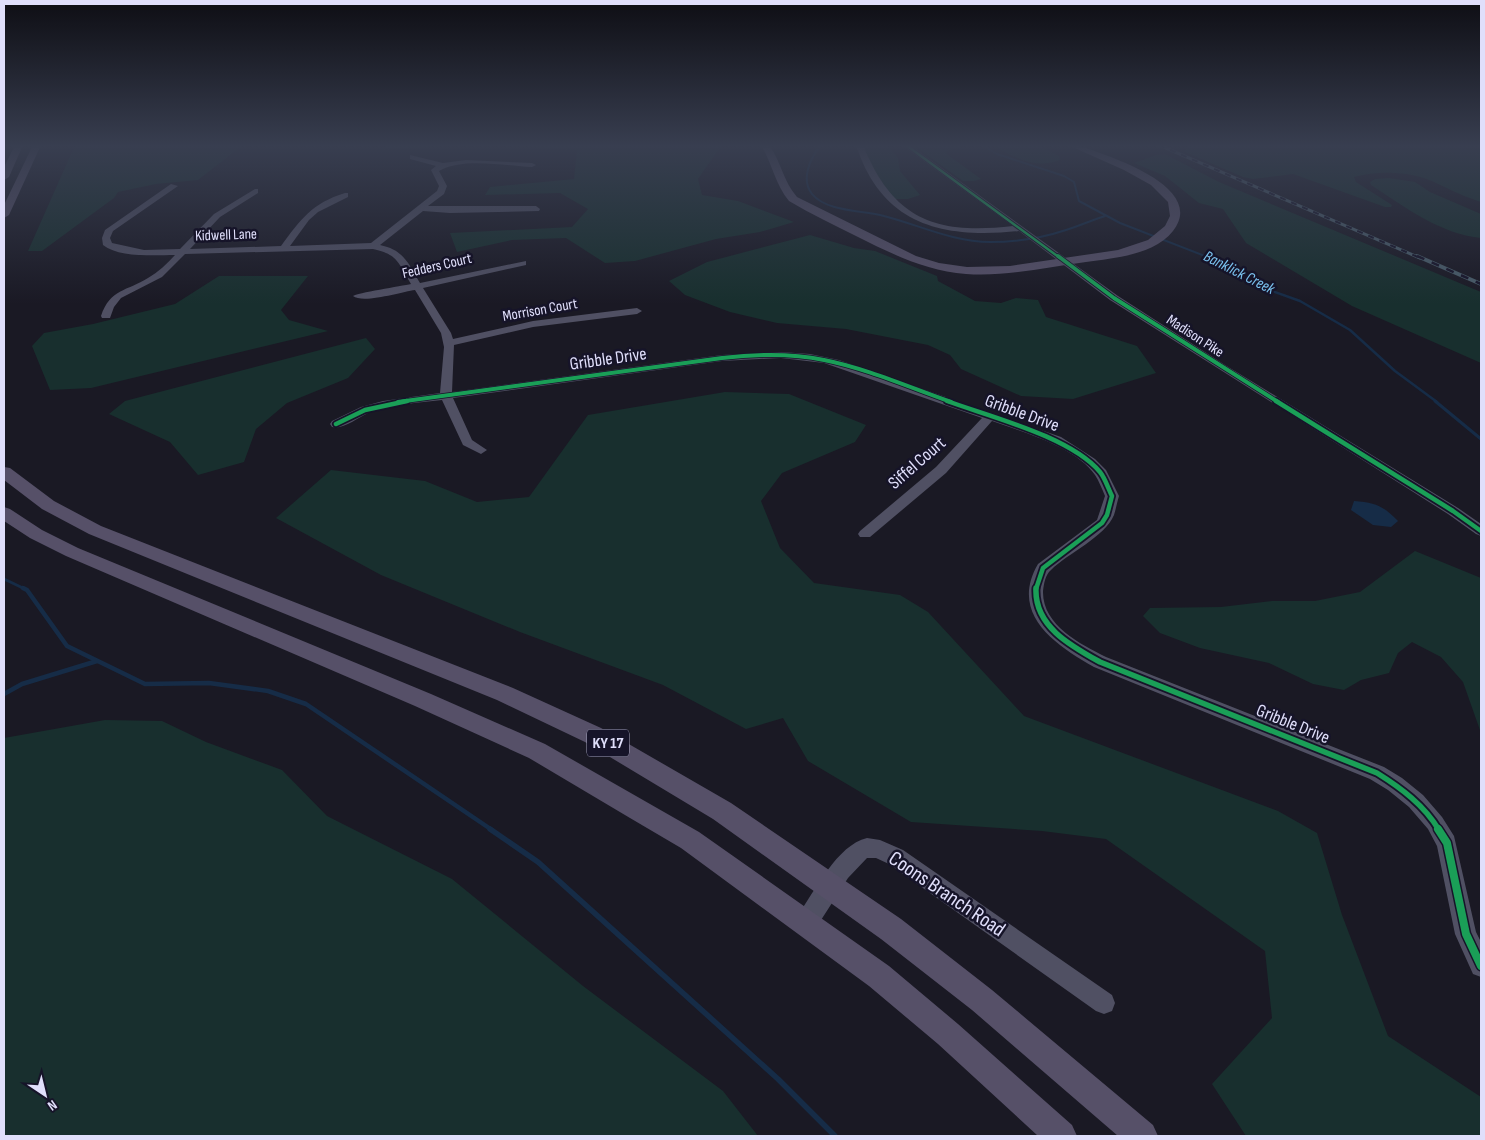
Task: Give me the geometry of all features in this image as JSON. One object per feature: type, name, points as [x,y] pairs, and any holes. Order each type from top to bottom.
[{"type":"main road","points":[[792,198],[916,261],[952,269],[984,271],[1063,262],[1120,252],[1154,241],[1170,229],[1175,218],[1175,207],[1169,198]]},
{"type":"main road","points":[[4,214],[7,203]]},
{"type":"main road","name":"KY 17","points":[[4,472],[48,505],[95,530],[505,694],[594,735],[722,811],[891,929],[982,1000],[1142,1136]]},
{"type":"main road","name":"KY 17","points":[[4,513],[36,534],[72,552],[387,685],[537,751],[690,840],[879,976],[948,1034],[1061,1136]]},
{"type":"street","name":"Kidwell Lane","points":[[155,198],[115,224],[109,230],[106,238],[108,244],[127,251],[181,252],[373,246],[391,250],[399,256],[446,333],[449,343],[446,395],[467,442],[480,450]]},
{"type":"street","points":[[106,316],[108,307],[115,298],[153,280],[220,213],[243,198]]},
{"type":"street","points":[[284,248],[306,218],[315,210],[339,198]]},
{"type":"street","points":[[373,246],[432,198]]},
{"type":"street","points":[[887,198],[891,203],[918,219],[944,227],[990,232],[1023,230]]},
{"type":"street","name":"Madison Pike","points":[[979,198],[1063,262],[1169,334],[1454,511],[1481,531]]},
{"type":"street","points":[[421,208],[450,210],[536,209]]},
{"type":"street","name":"Fedders Court","points":[[358,296],[375,295],[523,263]]},
{"type":"street","name":"Morrison Court","points":[[449,343],[533,324],[637,311]]},
{"type":"street","name":"Gribble Drive","points":[[336,424],[377,406],[446,395],[754,354],[782,354],[839,363],[1056,440],[1090,462],[1101,473],[1112,496],[1110,506],[1102,523],[1043,568],[1037,578],[1035,596],[1039,610],[1048,626],[1072,647],[1100,662],[1364,767],[1377,773],[1404,791],[1426,811],[1447,843],[1466,934],[1481,966]]},
{"type":"street","name":"Siffel Court","points":[[865,534],[941,470],[990,416]]},
{"type":"street","name":"Coons Branch Road","points":[[806,923],[852,856],[864,849],[877,849],[890,854],[1104,1003]]},
{"type":"green space","points":[[51,198],[114,198],[42,251],[28,251]]},
{"type":"green space","points":[[569,198],[721,198],[738,201],[794,222],[760,232],[716,239],[635,261],[605,263],[566,238],[512,240],[457,252],[450,233],[572,227],[588,209]]},
{"type":"green space","points":[[1193,198],[1258,198],[1481,292],[1481,363],[1352,306],[1246,243],[1223,209],[1199,203]]},
{"type":"green space","points":[[1360,198],[1381,198],[1392,205],[1391,207],[1385,207]]},
{"type":"green space","points":[[1391,198],[1444,198],[1481,214],[1481,238],[1451,231],[1437,225]]},
{"type":"green space","points":[[1471,198],[1481,198],[1481,202]]},
{"type":"green space","points":[[810,235],[854,248],[875,251],[937,276],[938,281],[975,301],[1001,303],[1016,298],[1038,300],[1046,317],[1137,346],[1156,373],[1073,399],[1021,396],[961,369],[950,355],[928,345],[846,329],[777,323],[730,312],[685,295],[669,281],[707,262]]},
{"type":"green space","points":[[219,276],[308,276],[281,310],[289,320],[328,331],[91,388],[50,390],[32,346],[44,333],[93,324],[175,304]]},
{"type":"green space","points":[[366,338],[375,349],[348,378],[287,403],[256,429],[244,462],[198,475],[170,442],[109,414],[125,401]]},
{"type":"green space","points":[[725,392],[789,394],[866,425],[855,442],[782,473],[761,501],[780,548],[814,583],[900,595],[928,612],[1024,716],[1278,811],[1317,833],[1342,915],[1388,1036],[1481,1097],[1481,1136],[1246,1136],[1212,1084],[1272,1018],[1265,951],[1106,839],[1042,831],[911,822],[808,761],[783,718],[746,729],[663,685],[520,632],[381,575],[276,518],[331,470],[425,481],[477,502],[529,497],[588,415]]},
{"type":"green space","points":[[1415,551],[1481,578],[1481,733],[1463,682],[1441,657],[1412,642],[1398,653],[1389,673],[1361,680],[1344,690],[1313,684],[1269,663],[1200,648],[1160,633],[1143,616],[1150,608],[1221,607],[1272,601],[1315,601],[1360,592]]},
{"type":"green space","points":[[105,720],[162,721],[206,742],[282,770],[327,816],[452,879],[583,986],[723,1091],[758,1136],[4,1136],[4,738]]},
{"type":"water","points":[[1354,501],[1378,506],[1398,521],[1391,527],[1373,525],[1351,510]]},
{"type":"waterway","points":[[816,198],[826,204],[845,210],[884,216],[949,236],[990,242],[1019,240],[1057,233],[1105,216]]},
{"type":"waterway","name":"Banklick Creek","points":[[1078,198],[1079,201],[1120,223],[1210,258]]},
{"type":"waterway","name":"Banklick Creek","points":[[1209,256],[1233,273],[1261,287],[1300,301],[1350,330],[1395,371],[1437,402]]},
{"type":"waterway","name":"Banklick Creek","points":[[1435,401],[1481,439]]},
{"type":"waterway","points":[[4,579],[25,589]]},
{"type":"waterway","points":[[25,589],[67,646],[145,684],[209,683],[268,691],[306,704],[492,830]]},
{"type":"waterway","points":[[4,694],[22,684],[97,661]]},
{"type":"waterway","points":[[490,829],[538,862],[778,1079],[835,1136]]},
{"type":"railway","points":[[1282,198],[1420,258]]},
{"type":"railway","points":[[1417,256],[1481,284]]},
{"type":"cycle path","points":[[980,198],[1114,298],[1453,511],[1481,531]]},
{"type":"cycle path","points":[[336,424],[365,410],[387,404],[722,358],[781,355],[810,357],[839,363],[1057,440],[1090,462],[1101,473],[1112,496],[1107,515],[1102,523],[1043,568],[1036,584],[1035,599],[1040,613],[1048,625],[1073,646],[1100,662],[1377,773],[1395,784],[1416,801],[1435,823],[1447,843],[1466,934],[1481,966]]}]
